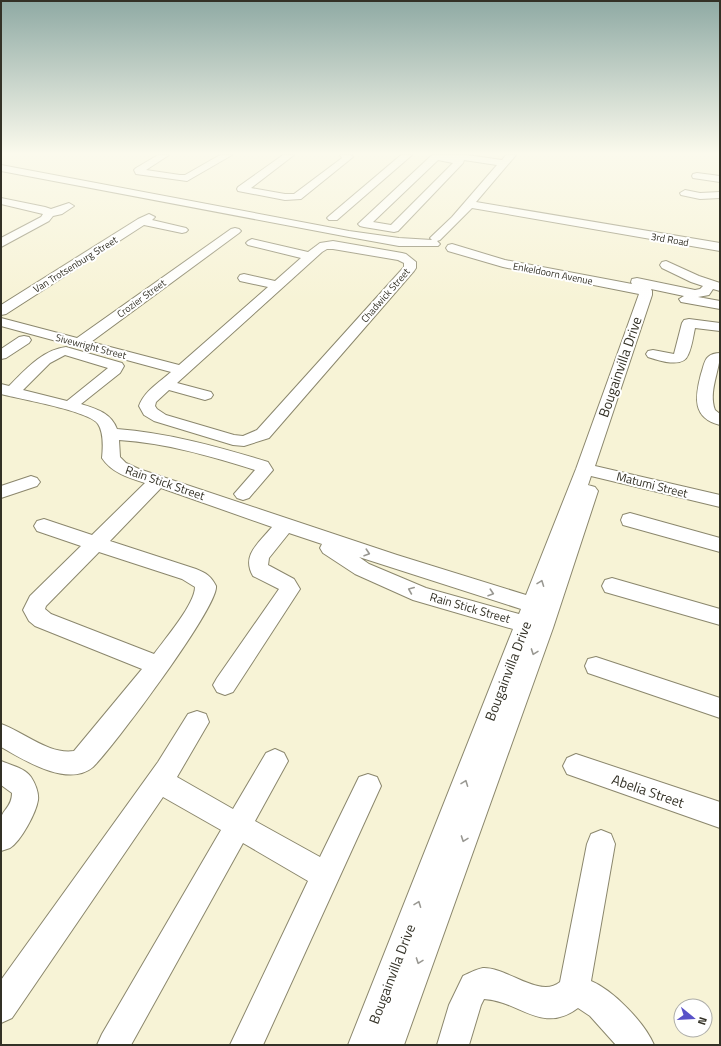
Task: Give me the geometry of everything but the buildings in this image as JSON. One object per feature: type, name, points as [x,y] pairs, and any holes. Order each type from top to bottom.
[{"type":"street","points":[[13,204],[49,212],[58,212],[69,206]]},
{"type":"street","name":"Enkeldoorn Avenue","points":[[187,204],[302,226],[399,242],[435,240],[454,237],[462,239],[477,256]]},
{"type":"street","points":[[334,218],[350,204]]},
{"type":"street","points":[[385,204],[364,224],[394,229],[418,204]]},
{"type":"street","points":[[435,240],[470,204]]},
{"type":"street","name":"3rd Road","points":[[470,204],[720,247]]},
{"type":"street","points":[[1,243],[45,219],[49,212]]},
{"type":"street","name":"Van Trotsenburg Street","points":[[1,311],[146,219],[182,230]]},
{"type":"street","points":[[452,248],[462,239],[456,226],[456,219]]},
{"type":"street","name":"Crozier Street","points":[[80,343],[234,231]]},
{"type":"street","name":"Enkeldoorn Avenue","points":[[435,240],[444,248],[452,248],[503,263],[720,305]]},
{"type":"street","points":[[252,243],[310,256]]},
{"type":"street","name":"Chadwick Street","points":[[324,246],[342,246],[402,257],[410,262],[411,265],[405,274],[263,434],[244,441],[233,440],[160,418],[150,412],[147,406],[149,400],[180,370],[277,285],[318,249],[324,246]]},
{"type":"street","points":[[666,265],[715,286]]},
{"type":"street","points":[[244,278],[277,285]]},
{"type":"street","points":[[647,292],[695,294],[704,292],[715,286]]},
{"type":"street","name":"Bougainvilla Drive","points":[[388,1045],[537,616],[650,306],[647,292]]},
{"type":"street","name":"Sivewright Street","points":[[1,322],[180,370]]},
{"type":"street","points":[[653,354],[672,358],[681,356],[689,323],[720,327]]},
{"type":"street","points":[[688,329],[720,335]]},
{"type":"street","points":[[1,334],[29,341],[1,355]]},
{"type":"street","points":[[4,391],[60,351],[66,351],[117,366],[115,370],[74,402]]},
{"type":"street","points":[[714,416],[704,406],[713,360],[720,357]]},
{"type":"street","points":[[165,384],[205,395]]},
{"type":"street","name":"Rain Stick Street","points":[[4,391],[75,407],[103,418],[110,434],[111,458],[115,463],[129,472],[285,524],[317,537],[328,547],[362,569],[420,594],[489,615],[537,616]]},
{"type":"street","points":[[110,434],[142,436],[227,456],[262,466],[264,470],[243,494]]},
{"type":"street","name":"Matumi Street","points":[[592,464],[720,489]]},
{"type":"street","name":"Matumi Street","points":[[592,464],[720,501]]},
{"type":"street","points":[[1,492],[31,482]]},
{"type":"street","points":[[158,482],[37,602],[34,610],[43,620],[158,665]]},
{"type":"street","points":[[630,520],[720,545]]},
{"type":"street","points":[[225,685],[290,589],[288,584],[260,571],[257,561],[260,555],[285,524]]},
{"type":"street","points":[[1,735],[54,761],[68,764],[80,762],[90,754],[158,665],[200,606],[206,589],[204,583],[189,574],[44,526]]},
{"type":"street","points":[[612,586],[720,617]]},
{"type":"street","name":"Bougainvilla Drive","points":[[364,1045],[537,616]]},
{"type":"street","points":[[596,666],[720,708]]},
{"type":"street","points":[[1,1007],[159,781],[197,722]]},
{"type":"street","points":[[113,1045],[274,761]]},
{"type":"street","name":"Abelia Street","points":[[576,766],[720,815]]},
{"type":"street","points":[[1,773],[22,785],[25,793],[25,800],[21,811],[1,838]]},
{"type":"street","points":[[159,781],[325,875]]},
{"type":"street","points":[[246,1045],[368,786]]},
{"type":"street","points":[[452,1045],[468,998],[474,988],[482,983],[493,984],[534,1001],[545,1003],[557,1003],[574,991],[601,844]]},
{"type":"street","points":[[574,991],[585,994],[597,1001],[638,1045]]}]
